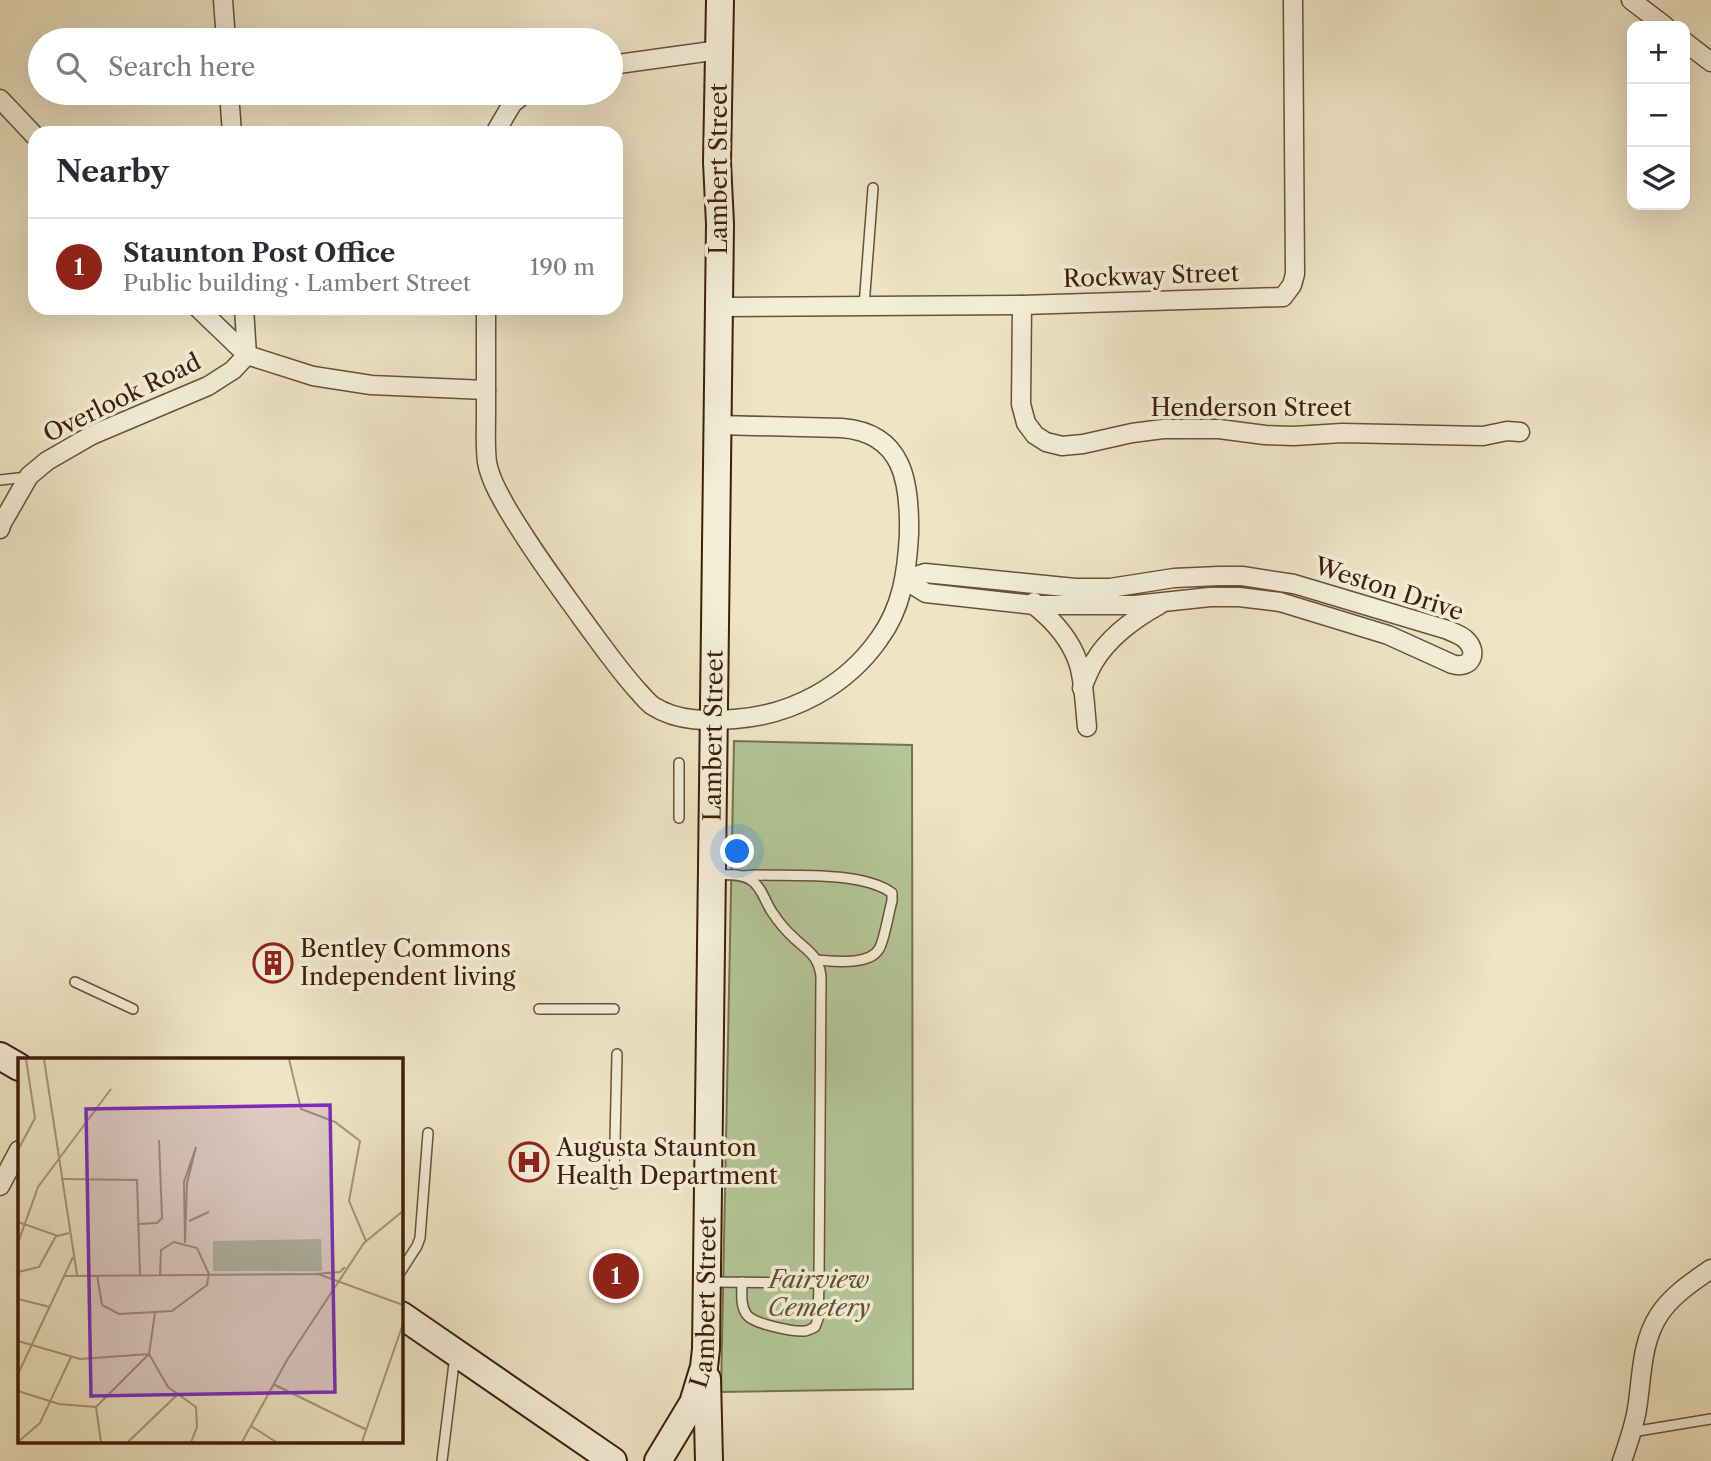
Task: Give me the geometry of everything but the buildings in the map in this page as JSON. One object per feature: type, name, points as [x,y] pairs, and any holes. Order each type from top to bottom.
[{"type":"street","points":[[223,0],[225,28]]},
{"type":"street","name":"Lambert Street","points":[[659,1461],[693,1403],[701,1382],[706,1349],[720,224],[717,162],[720,0]]},
{"type":"street","name":"Rockway Street","points":[[719,307],[1022,305],[1283,297],[1292,285],[1295,274],[1293,0]]},
{"type":"street","points":[[1631,0],[1658,21]]},
{"type":"street","points":[[1690,45],[1711,62]]},
{"type":"street","points":[[623,63],[719,51]]},
{"type":"street","points":[[0,99],[28,128]]},
{"type":"street","points":[[230,105],[231,126]]},
{"type":"street","points":[[499,126],[511,105]]},
{"type":"street","name":"Henderson Street","points":[[1022,305],[1023,414],[1035,435],[1053,444],[1083,444],[1155,429],[1219,429],[1294,436],[1342,433],[1483,436],[1507,431],[1520,432]]},
{"type":"street","points":[[205,315],[247,355],[313,376],[371,385],[486,390]]},
{"type":"street","points":[[244,315],[247,355]]},
{"type":"street","points":[[486,315],[487,463],[498,492],[527,543],[611,657],[650,704],[684,718],[713,720],[750,718],[796,706],[836,683],[870,652],[897,607],[905,580],[909,514],[907,483],[898,459],[884,443],[866,433],[852,428],[717,425]]},
{"type":"street","name":"Overlook Road","points":[[1,524],[29,476],[47,461],[92,435],[208,386],[233,370],[247,355]]},
{"type":"street","name":"Weston Drive","points":[[925,573],[1035,585],[1110,588],[1174,578],[1242,576],[1270,579],[1321,591],[1448,630],[1464,638],[1472,655],[1470,661],[1459,666],[1388,635],[1280,602],[1219,597],[1135,605],[1034,605],[926,593],[905,580],[925,573]]},
{"type":"street","points":[[1035,585],[1034,605],[1052,621],[1071,647],[1079,664],[1087,727]]},
{"type":"street","points":[[1082,688],[1092,665],[1112,640],[1145,612],[1167,601]]},
{"type":"street","points":[[0,1056],[18,1066]]},
{"type":"street","points":[[0,1186],[18,1152]]},
{"type":"street","points":[[1622,1461],[1632,1433],[1647,1343],[1654,1325],[1672,1299],[1711,1269]]},
{"type":"street","points":[[402,1316],[613,1461]]},
{"type":"street","points":[[706,1349],[709,1461]]},
{"type":"lane","points":[[864,306],[873,188]]},
{"type":"lane","points":[[0,480],[29,476]]},
{"type":"lane","points":[[679,763],[679,818]]},
{"type":"lane","points":[[712,874],[850,878],[892,893],[879,949],[871,957],[861,961],[817,960]]},
{"type":"lane","points":[[742,876],[757,885],[783,927],[810,951],[817,960],[821,976],[819,1283],[818,1319],[815,1327],[806,1331],[784,1328],[747,1316],[742,1305],[743,1282]]},
{"type":"lane","points":[[75,982],[133,1009]]},
{"type":"lane","points":[[539,1009],[614,1010]]},
{"type":"lane","points":[[614,1184],[617,1054]]},
{"type":"lane","points":[[402,1270],[418,1246],[420,1238],[428,1133]]},
{"type":"lane","points":[[402,1250],[411,1256]]},
{"type":"lane","points":[[707,1282],[819,1283]]},
{"type":"lane","points":[[442,1461],[455,1353]]},
{"type":"lane","points":[[1632,1433],[1711,1419]]},
{"type":"green space","name":"Fairview Cemetery","points":[[734,741],[912,745],[913,1389],[721,1392]]},
{"type":"place","name":"Bentley Commons Independent living","points":[[273,963]]},
{"type":"place","name":"Augusta Staunton Health Department","points":[[529,1162]]},
{"type":"place","name":"Staunton Post Office","points":[[616,1276]]}]
